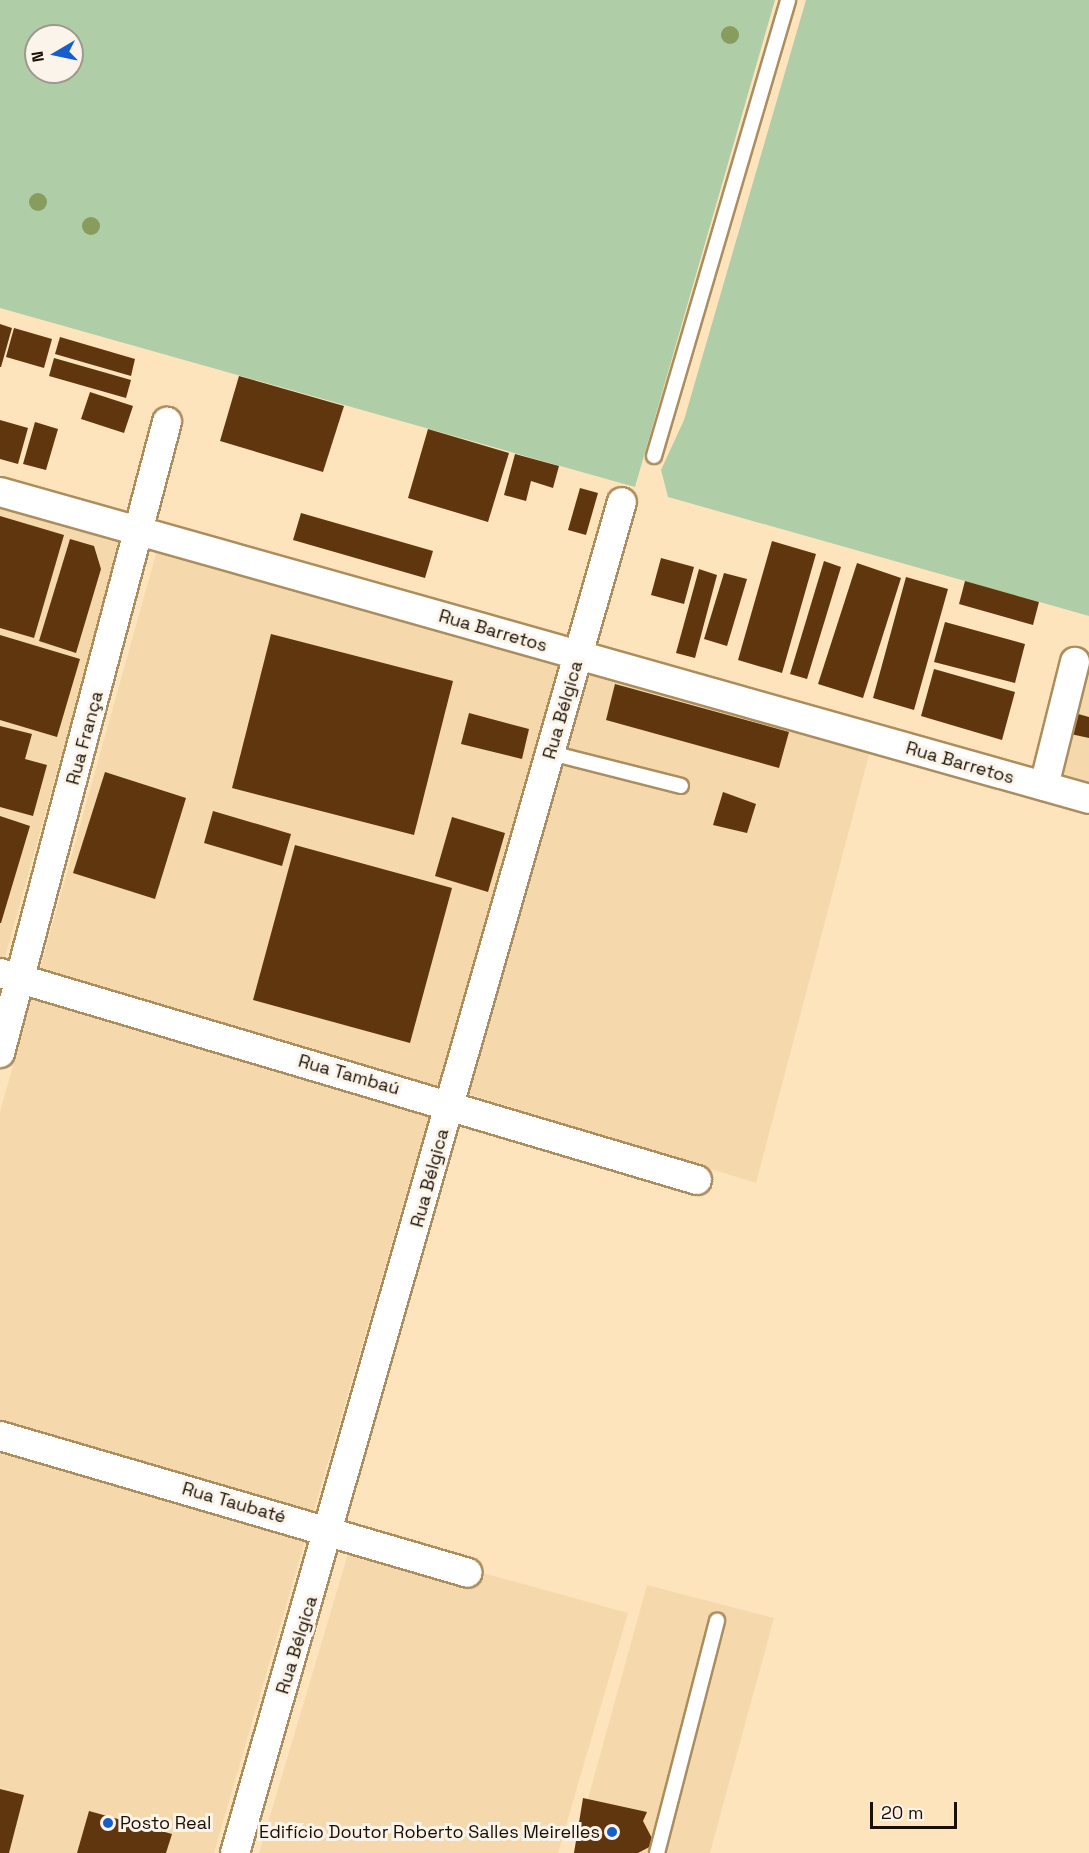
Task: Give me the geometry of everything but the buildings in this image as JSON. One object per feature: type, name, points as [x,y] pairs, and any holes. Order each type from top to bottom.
[{"type":"street","name":"Rua França","points":[[0,1053],[11,976],[140,532],[167,422]]},
{"type":"street","name":"Rua Barretos","points":[[0,492],[1089,799]]},
{"type":"street","name":"Rua Bélgica","points":[[235,1853],[332,1531],[450,1105],[622,502]]},
{"type":"street","points":[[1044,786],[1075,662]]},
{"type":"street","name":"Rua Tambaú","points":[[11,976],[697,1180]]},
{"type":"street","name":"Rua Taubaté","points":[[0,1436],[332,1531],[467,1573]]},
{"type":"lane","points":[[654,456],[788,0]]},
{"type":"lane","points":[[551,753],[681,786]]},
{"type":"lane","points":[[657,1853],[717,1622]]},
{"type":"shaded area","points":[[0,506],[122,539],[0,975]]},
{"type":"shaded area","points":[[157,550],[560,666],[214,1853],[0,1853],[0,1112]]},
{"type":"shaded area","points":[[1089,653],[1089,789],[1056,780]]},
{"type":"shaded area","points":[[590,670],[870,751],[756,1183],[468,1094]]},
{"type":"shaded area","points":[[353,1537],[628,1613],[558,1853],[259,1853]]},
{"type":"shaded area","points":[[647,1585],[774,1618],[710,1853],[573,1853]]},
{"type":"green space","points":[[0,0],[775,0],[635,487],[0,308]]},
{"type":"green space","points":[[806,0],[1089,0],[1089,616],[668,497],[661,470],[684,420]]},
{"type":"place","name":"Posto Real","points":[[108,1823]]},
{"type":"place","name":"Edifício Doutor Roberto Salles Meirelles","points":[[612,1832]]}]
